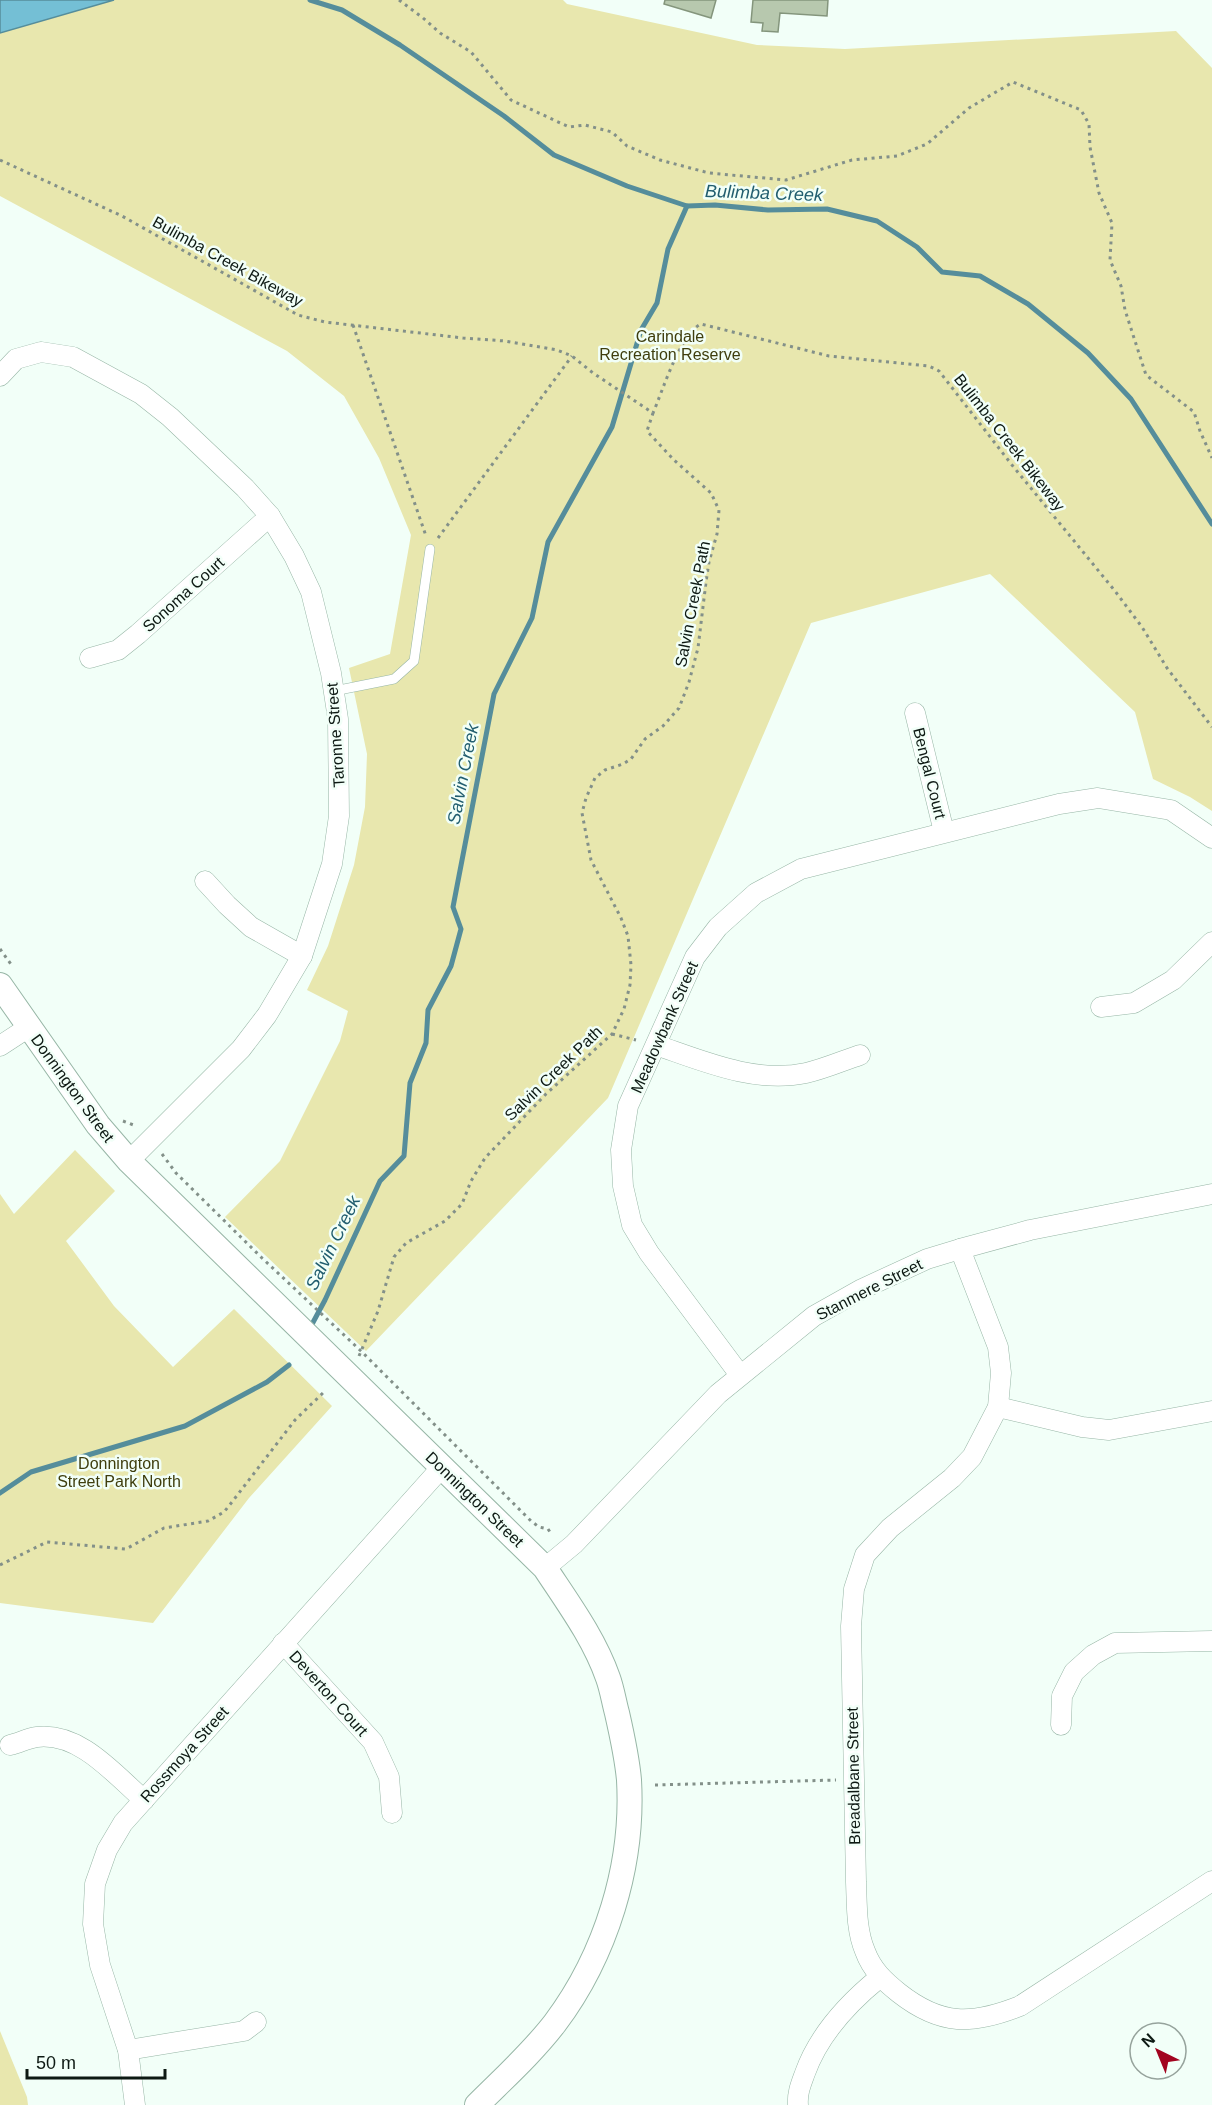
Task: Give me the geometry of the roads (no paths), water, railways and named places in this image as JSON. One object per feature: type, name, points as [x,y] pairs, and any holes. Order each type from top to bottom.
[{"type":"street","name":"Taronne Street","points":[[0,376],[16,359],[41,352],[73,357],[141,394],[170,417],[246,488],[270,516],[294,556],[311,592],[334,691],[338,719],[339,816],[332,864],[302,956],[267,1015],[240,1049],[129,1161]]},
{"type":"street","name":"Sonoma Court","points":[[90,658],[118,650],[270,516]]},
{"type":"street","name":"Bengal Court","points":[[915,713],[944,832]]},
{"type":"street","name":"Meadowbank Street","points":[[740,1376],[649,1253],[632,1225],[623,1186],[621,1150],[628,1106],[646,1043],[695,957],[718,927],[756,893],[801,869],[1059,804],[1098,798],[1171,810],[1212,838]]},
{"type":"street","points":[[206,881],[226,905],[251,927],[302,956]]},
{"type":"street","points":[[1101,1007],[1134,1003],[1173,980],[1212,942]]},
{"type":"street","name":"Donnington Street","points":[[0,985],[98,1125],[129,1161],[545,1568],[573,1610],[608,1678],[624,1743],[629,1780],[629,1817],[623,1869],[608,1925],[583,1979],[555,2023],[477,2105]]},
{"type":"street","points":[[0,1046],[28,1027]]},
{"type":"street","points":[[646,1043],[724,1067],[764,1075],[805,1073],[860,1055]]},
{"type":"street","name":"Stanmere Street","points":[[545,1568],[574,1544],[718,1395],[814,1316],[862,1289],[918,1263],[960,1249],[1030,1230],[1212,1194]]},
{"type":"street","name":"Breadalbane Street","points":[[960,1249],[998,1347],[1001,1373],[998,1407],[972,1457],[952,1478],[890,1528],[865,1555],[854,1589],[851,1626],[853,1779],[858,1919],[864,1950],[879,1978],[914,2005],[940,2017],[967,2020],[997,2015],[1020,2006],[1212,1881]]},
{"type":"street","points":[[998,1407],[1082,1427],[1109,1430],[1212,1411]]},
{"type":"street","name":"Rossmoya Street","points":[[135,2105],[128,2050],[100,1965],[93,1924],[95,1884],[107,1850],[123,1822],[442,1467]]},
{"type":"street","points":[[1061,1725],[1062,1696],[1074,1672],[1093,1654],[1115,1643],[1212,1641]]},
{"type":"street","name":"Deverton Court","points":[[283,1643],[373,1742],[389,1777],[392,1813]]},
{"type":"street","points":[[10,1745],[38,1737],[64,1738],[81,1746],[144,1800]]},
{"type":"street","points":[[798,2105],[797,2096],[812,2054],[825,2033],[861,1993],[879,1978]]},
{"type":"street","points":[[128,2050],[244,2031],[256,2022]]},
{"type":"lane","points":[[334,691],[394,679],[414,661],[430,549]]},
{"type":"water","points":[[0,0],[114,0],[0,33]]},
{"type":"waterway","name":"Bulimba Creek","points":[[310,0],[342,10],[400,45],[504,116],[554,155],[627,186],[687,206],[715,205],[768,210],[827,209],[877,221],[917,247],[942,272],[980,276],[1028,304],[1088,353],[1131,399],[1212,524]]},
{"type":"waterway","name":"Salvin Creek","points":[[310,1328],[380,1181],[404,1156],[410,1083],[426,1043],[428,1010],[451,966],[461,929],[453,907],[494,694],[532,618],[548,542],[612,427],[641,330],[657,303],[668,249],[687,206]]},
{"type":"waterway","name":"Salvin Creek","points":[[0,1493],[31,1472],[185,1426],[267,1382],[289,1365]]},
{"type":"park label","name":"Carindale Recreation Reserve","points":[[670,345]]},
{"type":"park label","name":"Donnington Street Park North","points":[[119,1472]]}]
